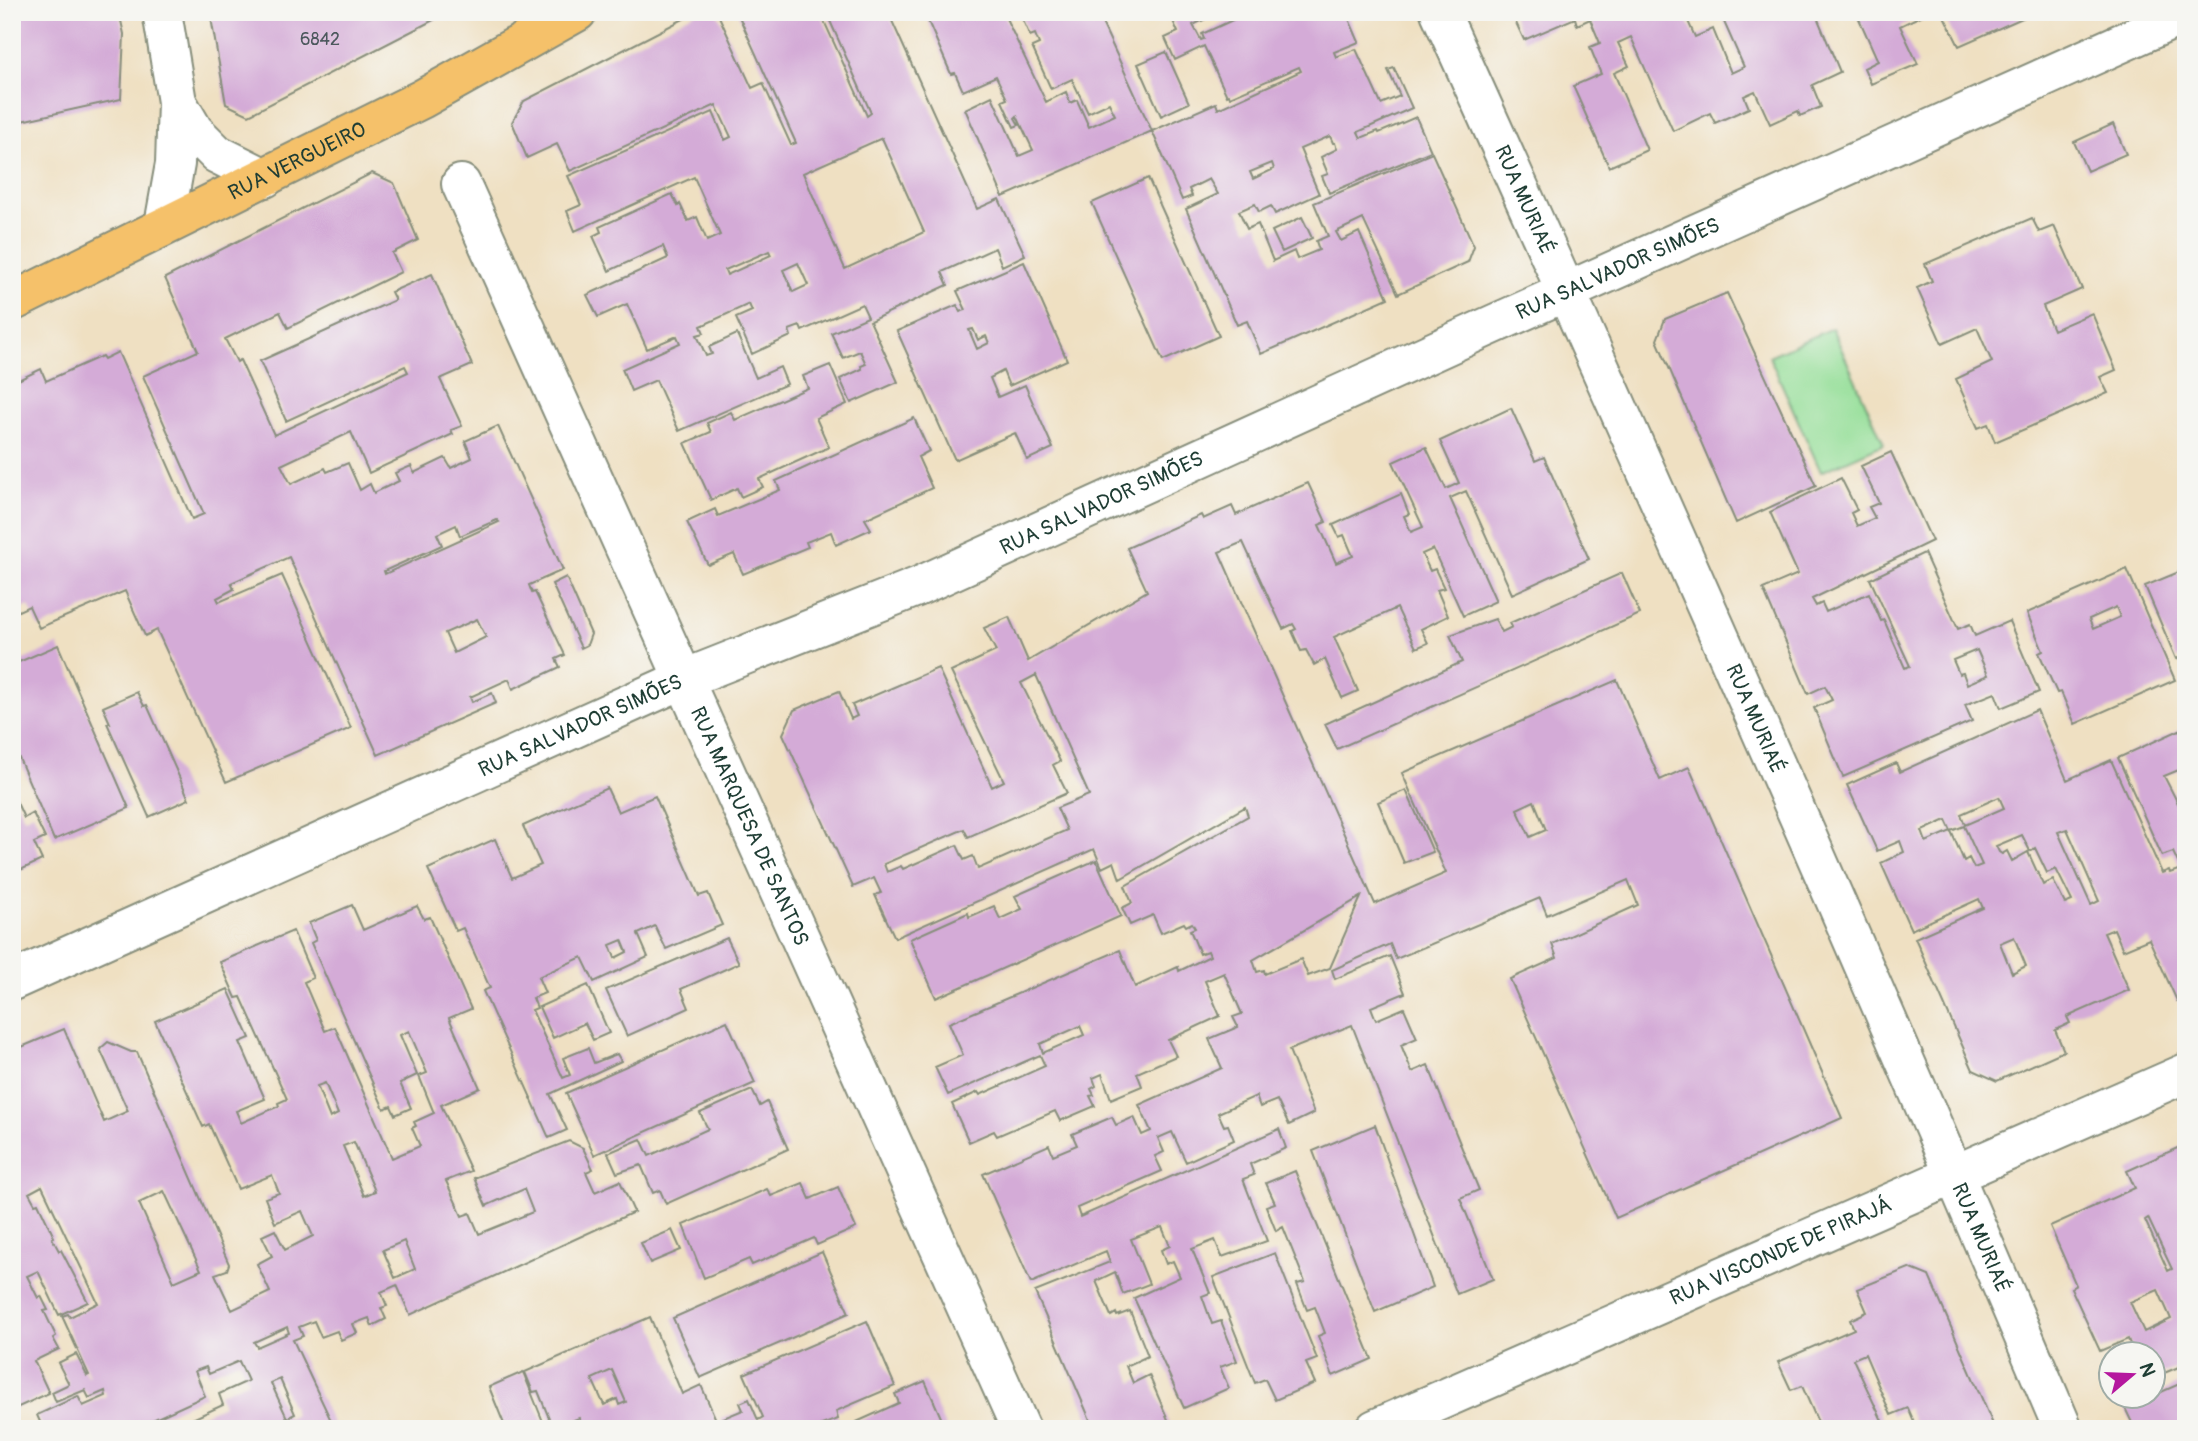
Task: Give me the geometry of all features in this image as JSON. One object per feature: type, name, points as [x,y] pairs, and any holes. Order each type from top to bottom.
[{"type":"main road","name":"RUA VERGUEIRO","points":[[12,302],[422,99],[577,12]]},
{"type":"street","points":[[162,12],[177,102],[175,164],[164,225]]},
{"type":"street","name":"RUA MURIAÉ","points":[[1440,12],[1567,291],[1955,1175],[2063,1429]]},
{"type":"street","name":"RUA SALVADOR SIMÕES","points":[[12,981],[684,679],[917,587],[1567,291],[2186,14]]},
{"type":"street","points":[[177,102],[194,131],[217,154],[265,178]]},
{"type":"street","name":"RUA MARQUESA DE SANTOS","points":[[461,184],[1021,1429]]},
{"type":"street","name":"RUA VISCONDE DE PIRAJÁ","points":[[1375,1429],[2186,1073]]},
{"type":"green space","points":[[1832,328],[1884,444],[1821,472],[1769,356]]},
{"type":"building","points":[[12,12],[119,12],[124,34],[121,99],[12,123]]},
{"type":"building","points":[[210,12],[449,12],[249,115],[226,104]]},
{"type":"building","points":[[697,12],[717,12],[752,88],[763,83],[791,145],[796,143],[737,12],[820,12],[867,116],[871,113],[826,12],[888,12],[977,209],[999,199],[1025,255],[1002,266],[995,248],[942,272],[948,285],[870,321],[898,382],[851,403],[840,379],[862,369],[861,366],[866,364],[860,351],[843,358],[831,333],[868,317],[862,304],[802,331],[800,326],[789,330],[791,336],[752,354],[736,318],[752,311],[749,304],[701,326],[704,333],[697,335],[706,356],[712,354],[709,347],[737,334],[756,378],[780,367],[787,384],[679,431],[656,380],[631,391],[622,369],[680,343],[677,336],[647,349],[627,304],[598,317],[587,295],[668,258],[663,246],[609,271],[593,236],[601,232],[599,227],[672,194],[688,221],[697,217],[707,241],[720,235],[694,177],[575,231],[567,211],[581,205],[568,176],[713,112],[725,140],[731,137],[716,105],[570,171],[557,144],[527,158],[512,122],[524,101]],"holes":[[[882,138],[924,232],[845,269],[803,173]],[[769,251],[771,255],[727,275],[725,270]],[[798,263],[808,285],[793,292],[783,270]]]},
{"type":"building","points":[[924,12],[1003,12],[1046,102],[1066,92],[1070,103],[1077,100],[1089,127],[1115,115],[1109,103],[1088,113],[1072,79],[1051,89],[1032,47],[1039,44],[1035,34],[1030,36],[1019,12],[1097,12],[1152,131],[1003,197],[965,109],[992,96],[1019,156],[1033,150],[1017,116],[1015,118],[1019,125],[1014,127],[1002,101],[1007,99],[996,76],[963,91],[955,73],[951,74]]},
{"type":"building","points":[[1169,12],[1220,12],[1193,25],[1201,40],[1204,39],[1202,34],[1250,12],[1346,12],[1359,42],[1334,52],[1336,57],[1356,49],[1381,104],[1400,96],[1388,70],[1394,68],[1412,108],[1358,132],[1361,138],[1416,117],[1431,151],[1329,193],[1322,176],[1328,174],[1321,157],[1337,149],[1335,143],[1330,136],[1300,149],[1319,194],[1275,214],[1271,206],[1259,212],[1255,204],[1239,211],[1247,229],[1258,224],[1273,261],[1294,251],[1297,259],[1319,250],[1316,241],[1328,236],[1314,203],[1432,153],[1474,246],[1468,262],[1398,294],[1363,219],[1336,232],[1341,241],[1359,232],[1388,298],[1261,354],[1247,321],[1237,325],[1186,209],[1218,194],[1209,179],[1189,189],[1192,196],[1182,200],[1152,131],[1216,103],[1218,109],[1301,71],[1299,67],[1230,97],[1227,96],[1204,46],[1175,60],[1165,38],[1178,32]],"holes":[[[1272,163],[1274,169],[1253,179],[1250,172]]]},
{"type":"building","points":[[1511,12],[1684,12],[1695,37],[1713,29],[1731,73],[1744,67],[1724,22],[1735,16],[1734,12],[1815,12],[1840,72],[1812,85],[1821,107],[1800,116],[1798,111],[1770,124],[1755,91],[1744,96],[1749,108],[1715,123],[1710,113],[1673,131],[1631,37],[1618,43],[1629,66],[1614,73],[1647,150],[1609,167],[1573,86],[1601,74],[1590,47],[1600,43],[1590,19],[1577,25],[1575,18],[1524,40]]},
{"type":"building","points":[[1856,12],[1929,12],[1900,26],[1918,64],[1871,84],[1864,68],[1878,61]]},
{"type":"building","points":[[1942,12],[1999,14],[2036,12],[1959,46]]},
{"type":"building","points":[[1166,52],[1189,103],[1161,116],[1138,64]]},
{"type":"building","points":[[2113,124],[2126,154],[2087,171],[2074,142]]},
{"type":"building","points":[[372,173],[394,183],[418,240],[392,253],[401,272],[288,328],[280,312],[225,339],[237,362],[240,360],[274,435],[408,372],[405,366],[286,421],[260,361],[395,300],[391,292],[432,274],[472,365],[440,379],[462,426],[451,430],[453,434],[369,473],[351,432],[281,465],[291,484],[325,468],[327,472],[348,463],[360,490],[370,484],[374,493],[399,481],[395,473],[411,466],[414,473],[445,458],[451,468],[472,458],[465,441],[498,426],[563,570],[529,585],[532,593],[535,592],[565,655],[556,659],[560,667],[513,689],[509,679],[470,697],[472,702],[492,693],[496,703],[378,755],[289,557],[231,583],[234,589],[217,598],[219,602],[282,575],[351,728],[226,782],[157,630],[145,636],[125,591],[39,628],[29,606],[12,614],[12,383],[41,369],[46,381],[102,356],[104,359],[118,352],[192,519],[204,514],[143,376],[198,351],[165,278]],"holes":[[[497,520],[499,522],[385,574],[384,571],[442,545],[437,534],[456,525],[460,536]],[[477,619],[486,637],[454,653],[445,633]]]},
{"type":"building","points":[[1148,178],[1219,336],[1163,361],[1092,203]]},
{"type":"building","points":[[1302,217],[1312,238],[1282,252],[1272,231]]},
{"type":"building","points":[[2032,218],[2039,232],[2054,226],[2082,289],[2043,306],[2053,330],[2092,313],[2116,370],[2100,377],[2108,393],[1995,442],[1988,424],[1978,428],[1956,379],[1992,362],[1977,328],[1942,344],[1917,288],[1932,281],[1925,264]]},
{"type":"building","points":[[1024,262],[1067,360],[1009,386],[1003,371],[990,378],[998,397],[1025,385],[1053,448],[1027,460],[1015,433],[955,460],[897,331],[957,305],[960,312],[966,310],[957,291]],"holes":[[[973,329],[978,340],[986,336],[989,343],[977,349],[969,330]]]},
{"type":"building","points":[[1727,293],[1816,486],[1736,523],[1657,340],[1665,319]]},
{"type":"building","points":[[830,365],[847,404],[816,418],[829,447],[759,479],[763,487],[741,497],[737,488],[711,500],[685,443],[711,432],[707,423],[731,412],[735,420],[808,388],[803,376]]},
{"type":"building","points":[[1511,408],[1535,461],[1544,457],[1589,559],[1512,594],[1466,491],[1450,498],[1496,601],[1463,616],[1433,549],[1422,554],[1430,571],[1435,569],[1444,588],[1437,590],[1448,616],[1421,629],[1428,643],[1416,648],[1397,608],[1334,637],[1358,691],[1342,698],[1325,659],[1314,665],[1306,650],[1301,651],[1292,631],[1296,629],[1293,624],[1283,629],[1243,542],[1219,552],[1375,904],[1446,873],[1402,773],[1617,680],[1660,780],[1689,767],[1842,1118],[1616,1218],[1510,979],[1557,958],[1552,944],[1638,905],[1628,880],[1547,915],[1540,898],[1396,959],[1390,944],[1332,970],[1335,979],[1390,956],[1405,993],[1371,1007],[1376,1020],[1404,1008],[1417,1038],[1401,1045],[1412,1072],[1428,1065],[1479,1190],[1460,1198],[1493,1279],[1457,1294],[1352,1025],[1289,1050],[1314,1113],[1289,1125],[1277,1100],[1260,1107],[1256,1096],[1218,1113],[1224,1126],[1228,1125],[1234,1140],[1186,1162],[1172,1132],[1158,1138],[1164,1152],[1155,1156],[1162,1171],[1077,1208],[1080,1217],[1279,1129],[1286,1148],[1250,1164],[1254,1175],[1243,1179],[1267,1241],[1222,1257],[1215,1240],[1192,1249],[1210,1293],[1202,1296],[1212,1324],[1221,1321],[1237,1361],[1220,1367],[1229,1388],[1184,1408],[1134,1298],[1180,1277],[1173,1261],[1166,1264],[1161,1250],[1170,1246],[1162,1227],[1131,1239],[1149,1284],[1123,1294],[1115,1272],[1096,1281],[1111,1316],[1130,1311],[1148,1356],[1126,1366],[1133,1383],[1149,1375],[1172,1429],[1094,1429],[1035,1292],[1110,1262],[1106,1251],[1031,1283],[983,1174],[1049,1145],[1053,1155],[1077,1145],[1072,1134],[1112,1117],[1116,1125],[1134,1117],[1142,1135],[1151,1131],[1139,1105],[1222,1068],[1209,1039],[1238,1027],[1233,1017],[1242,1014],[1224,973],[1205,981],[1220,1016],[1168,1040],[1176,1056],[1137,1073],[1142,1086],[1111,1099],[1102,1074],[1093,1078],[1096,1086],[1091,1089],[1094,1095],[1090,1096],[1095,1106],[1060,1121],[1055,1111],[997,1136],[994,1131],[969,1142],[952,1104],[978,1092],[980,1095],[1045,1066],[1040,1055],[948,1095],[935,1067],[963,1055],[949,1023],[1120,950],[1135,987],[1210,956],[1208,951],[1200,954],[1190,930],[1195,928],[1192,923],[1186,926],[1184,923],[1161,933],[1153,915],[1130,925],[1122,908],[1132,903],[1125,886],[1248,816],[1245,807],[1120,879],[1114,862],[1102,868],[1094,849],[895,938],[875,895],[881,893],[874,878],[853,887],[783,734],[794,710],[839,691],[851,719],[857,716],[852,705],[938,668],[992,787],[1004,781],[951,672],[996,651],[984,628],[1009,617],[1028,661],[1147,591],[1127,548],[1201,515],[1203,519],[1232,506],[1236,515],[1308,483],[1326,522],[1319,525],[1336,563],[1353,556],[1344,535],[1339,537],[1333,525],[1401,494],[1409,514],[1404,516],[1411,532],[1423,527],[1393,462],[1426,447],[1446,489],[1459,483],[1440,441]],"holes":[[[1036,675],[1089,795],[1057,808],[1067,830],[978,869],[973,856],[964,860],[957,845],[903,869],[901,866],[887,872],[884,864],[964,829],[968,837],[1067,793],[1053,765],[1060,761],[1021,683]],[[1534,801],[1546,830],[1530,837],[1517,809]],[[1361,897],[1330,968],[1308,976],[1301,959],[1265,974],[1264,970],[1257,972],[1253,960]],[[1080,1026],[1084,1035],[1043,1053],[1040,1044]]]},
{"type":"building","points":[[914,418],[929,451],[918,457],[932,488],[865,519],[871,529],[836,545],[831,532],[806,542],[808,547],[743,574],[734,554],[708,565],[687,522],[715,509],[718,516],[780,490],[776,481]]},
{"type":"building","points":[[1891,452],[1932,541],[1812,599],[1816,606],[1822,603],[1826,612],[1869,593],[1905,668],[1910,666],[1870,579],[1924,553],[1958,629],[1970,624],[1975,636],[2009,621],[2039,692],[2001,708],[1995,693],[1965,705],[1972,721],[1843,777],[1814,708],[1832,700],[1825,686],[1808,694],[1763,589],[1798,574],[1770,512],[1841,478],[1857,510],[1851,513],[1857,526],[1875,518],[1869,507],[1879,503],[1861,466]],"holes":[[[1977,650],[1988,675],[1967,684],[1953,660]]]},
{"type":"building","points":[[2127,569],[2175,680],[2075,724],[2039,653],[2043,651],[2027,613]],"holes":[[[2116,607],[2120,617],[2093,629],[2089,619]]]},
{"type":"building","points":[[2186,569],[2186,670],[2180,657],[2176,659],[2145,586]]},
{"type":"building","points":[[1622,573],[1640,614],[1337,749],[1325,724],[1462,662],[1450,635],[1495,619],[1502,632],[1512,627],[1510,623]]},
{"type":"building","points":[[566,577],[591,634],[587,645],[581,648],[552,584]]},
{"type":"building","points":[[58,645],[129,808],[54,840],[12,742],[12,665]]},
{"type":"building","points":[[137,692],[144,706],[147,705],[189,799],[149,817],[107,723],[110,723],[103,707]]},
{"type":"building","points":[[2037,710],[2067,780],[2111,760],[2162,873],[2169,870],[2170,873],[2181,869],[2173,852],[2162,856],[2118,758],[2186,727],[2186,767],[2164,776],[2186,819],[2186,997],[2177,1001],[2149,939],[2123,950],[2114,929],[2104,933],[2129,990],[2067,1017],[2070,1023],[2055,1030],[2064,1051],[1997,1081],[1973,1070],[1915,938],[1983,908],[1979,899],[1911,930],[1881,863],[1904,852],[1900,841],[1877,851],[1847,785],[1896,763],[1900,772]],"holes":[[[1999,797],[2004,808],[1965,825],[1961,814]],[[1946,820],[1951,831],[1926,842],[1922,831]],[[1964,826],[1982,865],[1974,868],[1969,858],[1964,861],[1951,831]],[[2067,829],[2099,901],[2091,905],[2058,832]],[[2022,835],[2030,851],[2035,848],[2047,873],[2056,869],[2072,901],[2065,904],[2053,880],[2043,885],[2028,852],[2012,861],[2007,851],[2002,854],[1996,846]],[[2014,937],[2026,966],[2012,973],[2000,943]]]},
{"type":"building","points":[[607,788],[618,812],[655,796],[699,896],[708,893],[722,925],[666,949],[655,926],[638,934],[648,957],[594,982],[582,957],[538,977],[545,993],[533,998],[537,1008],[532,1010],[563,1078],[570,1075],[563,1058],[588,1048],[594,1063],[617,1054],[621,1061],[550,1094],[567,1130],[549,1138],[483,991],[490,988],[463,928],[456,931],[428,869],[495,839],[512,878],[541,865],[523,826]],"holes":[[[622,940],[627,952],[615,958],[610,945]]]},
{"type":"building","points":[[1406,790],[1433,852],[1404,863],[1378,802]]},
{"type":"building","points":[[12,792],[24,818],[33,813],[45,838],[34,843],[42,860],[12,874]]},
{"type":"building","points":[[1096,860],[1121,916],[936,998],[910,939],[968,913],[969,917],[994,906],[1000,919],[1022,909],[1015,896]]},
{"type":"building","points":[[352,905],[363,930],[417,906],[424,919],[430,917],[471,1009],[449,1018],[480,1088],[441,1105],[471,1171],[446,1181],[462,1216],[470,1213],[479,1234],[533,1212],[524,1189],[486,1206],[474,1178],[569,1141],[583,1148],[593,1169],[586,1172],[595,1192],[620,1181],[634,1212],[410,1315],[397,1285],[381,1292],[387,1306],[381,1308],[386,1319],[372,1326],[369,1318],[353,1324],[357,1333],[341,1340],[337,1331],[321,1337],[314,1321],[299,1327],[303,1336],[293,1340],[335,1429],[193,1429],[190,1420],[223,1405],[219,1394],[248,1381],[239,1361],[209,1374],[206,1367],[195,1371],[205,1396],[133,1429],[43,1429],[37,1415],[78,1396],[83,1406],[106,1396],[105,1391],[89,1398],[85,1390],[56,1402],[52,1392],[69,1384],[58,1363],[76,1354],[87,1376],[89,1375],[62,1316],[68,1314],[70,1317],[98,1303],[42,1186],[29,1193],[35,1204],[38,1203],[54,1237],[52,1238],[88,1302],[59,1315],[38,1271],[27,1276],[38,1298],[41,1296],[48,1310],[44,1311],[59,1349],[34,1361],[49,1393],[12,1410],[12,1051],[64,1029],[104,1122],[128,1111],[100,1049],[108,1042],[137,1052],[229,1264],[227,1270],[215,1274],[232,1310],[270,1292],[257,1264],[272,1256],[262,1236],[275,1230],[285,1250],[313,1236],[302,1211],[275,1223],[265,1198],[279,1193],[272,1175],[238,1189],[209,1124],[203,1127],[155,1021],[228,989],[250,1038],[240,1042],[265,1099],[236,1111],[241,1123],[279,1106],[278,1103],[287,1099],[241,997],[236,998],[220,962],[293,931],[313,978],[304,982],[325,1031],[335,1027],[392,1158],[420,1146],[412,1128],[416,1126],[414,1122],[434,1113],[419,1076],[427,1073],[409,1031],[400,1035],[417,1075],[400,1083],[411,1108],[395,1115],[391,1106],[384,1109],[311,943],[316,940],[309,923]],"holes":[[[325,1083],[338,1114],[330,1118],[317,1086]],[[354,1142],[375,1191],[364,1196],[343,1146]],[[164,1191],[201,1270],[174,1282],[139,1203]],[[404,1241],[415,1269],[395,1278],[383,1250]],[[287,1327],[289,1333],[257,1347],[254,1342]],[[280,1379],[295,1414],[287,1418],[271,1383]]]},
{"type":"building","points":[[727,938],[739,963],[681,989],[689,1008],[627,1036],[606,990]]},
{"type":"building","points":[[588,985],[609,1033],[593,1040],[585,1023],[553,1038],[539,1007]]},
{"type":"building","points":[[727,1021],[755,1083],[594,1155],[566,1093]]},
{"type":"building","points":[[752,1090],[760,1106],[767,1102],[788,1149],[666,1204],[660,1190],[653,1193],[641,1165],[617,1173],[608,1153],[641,1139],[649,1156],[708,1129],[700,1113]]},
{"type":"building","points":[[1375,1125],[1433,1287],[1375,1312],[1313,1151]]},
{"type":"building","points":[[2186,1144],[2186,1364],[2166,1372],[2166,1340],[2096,1340],[2096,1342],[2071,1288],[2076,1285],[2050,1226],[2135,1188],[2127,1171]],"holes":[[[2148,1218],[2172,1269],[2168,1271],[2145,1220]],[[2158,1290],[2171,1319],[2144,1332],[2130,1302]]]},
{"type":"building","points":[[1295,1171],[1372,1359],[1333,1376],[1318,1336],[1325,1333],[1315,1307],[1307,1310],[1297,1284],[1305,1282],[1283,1227],[1276,1231],[1266,1206],[1275,1203],[1266,1183]]},
{"type":"building","points":[[803,1183],[810,1199],[838,1187],[856,1228],[817,1245],[814,1238],[752,1265],[749,1259],[704,1278],[683,1225],[767,1189],[771,1196]]},
{"type":"building","points":[[672,1230],[681,1250],[650,1263],[641,1243]]},
{"type":"building","points":[[822,1252],[849,1313],[700,1378],[673,1318]]},
{"type":"building","points":[[1275,1253],[1317,1359],[1306,1363],[1315,1383],[1275,1400],[1265,1379],[1255,1383],[1213,1277]]},
{"type":"building","points":[[1909,1268],[1929,1276],[1995,1429],[1917,1429],[1908,1408],[1891,1415],[1865,1354],[1853,1359],[1886,1429],[1821,1429],[1802,1386],[1791,1390],[1778,1362],[1854,1329],[1850,1320],[1867,1312],[1857,1289]]},
{"type":"building","points":[[650,1317],[682,1394],[701,1385],[720,1429],[584,1429],[579,1418],[553,1428],[538,1391],[533,1392],[525,1372]],"holes":[[[612,1370],[626,1402],[619,1405],[617,1399],[604,1405],[592,1379]]]},
{"type":"building","points":[[867,1321],[895,1386],[836,1411],[838,1419],[819,1426],[821,1429],[726,1429],[721,1419],[743,1410],[740,1403],[749,1399],[758,1420],[763,1417],[744,1374]]},
{"type":"building","points":[[523,1372],[546,1429],[506,1429],[489,1387]]},
{"type":"building","points":[[925,1381],[946,1429],[841,1429],[899,1403],[895,1394]]},
{"type":"building","points":[[2186,1381],[2186,1429],[2135,1429],[2126,1410],[2166,1410],[2166,1390]]}]
